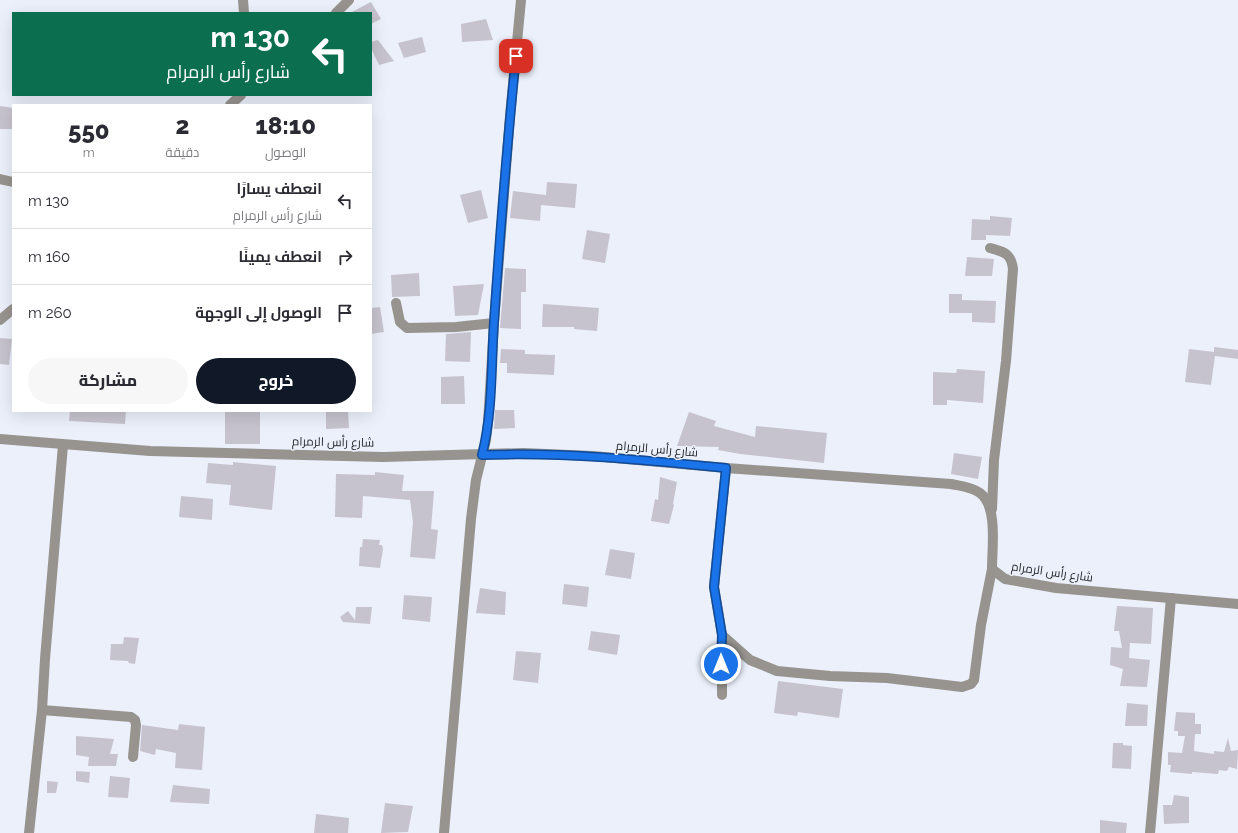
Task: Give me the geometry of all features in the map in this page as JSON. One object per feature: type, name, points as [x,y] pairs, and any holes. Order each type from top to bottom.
[{"type":"street","points":[[243,0],[244,12]]},
{"type":"street","points":[[337,12],[349,0]]},
{"type":"street","points":[[444,833],[471,519],[476,480],[488,423],[510,116],[521,0]]},
{"type":"street","points":[[231,104],[240,96]]},
{"type":"street","points":[[0,179],[12,182]]},
{"type":"street","points":[[722,635],[750,660],[777,671],[830,676],[887,678],[962,687],[971,684],[974,680],[981,625],[992,569],[994,460],[1006,361],[1013,269],[1012,260],[1008,255],[990,248]]},
{"type":"street","points":[[396,303],[400,322],[402,326],[407,328],[456,327],[494,323]]},
{"type":"street","points":[[0,320],[12,309]]},
{"type":"street","name":"شارع رأس الرمرام","points":[[0,439],[150,451],[383,457],[523,453],[593,456],[726,468],[951,484],[980,492],[988,501],[992,511]]},
{"type":"street","points":[[29,833],[42,710],[63,445]]},
{"type":"street","points":[[722,695],[722,635],[714,587],[726,468]]},
{"type":"street","name":"شارع رأس الرمرام","points":[[992,569],[1004,579],[1056,588],[1238,604]]},
{"type":"street","points":[[1150,833],[1171,598]]},
{"type":"street","points":[[42,710],[131,717],[136,725],[133,757]]},
{"type":"building","points":[[371,2],[381,19],[372,24],[372,12],[352,12]]},
{"type":"building","points":[[486,19],[493,40],[462,42],[461,24]]},
{"type":"building","points":[[422,37],[426,52],[404,58],[398,43]]},
{"type":"building","points":[[378,40],[394,61],[379,65],[372,50],[372,42]]},
{"type":"building","points":[[0,106],[12,108],[12,129],[0,129]]},
{"type":"building","points":[[547,182],[577,184],[575,208],[541,205],[540,221],[510,218],[513,191],[546,195]]},
{"type":"building","points":[[481,190],[488,218],[468,223],[460,195]]},
{"type":"building","points":[[990,216],[1012,218],[1010,236],[986,235],[986,240],[971,240],[972,219],[990,220]]},
{"type":"building","points":[[587,230],[610,234],[605,263],[582,259]]},
{"type":"building","points":[[967,257],[994,259],[992,276],[965,276]]},
{"type":"building","points":[[505,268],[526,269],[526,292],[521,292],[521,329],[500,328]]},
{"type":"building","points":[[419,273],[420,296],[392,297],[391,275]]},
{"type":"building","points":[[484,284],[478,315],[455,316],[453,286]]},
{"type":"building","points":[[949,294],[962,294],[962,300],[996,301],[995,323],[972,322],[972,313],[949,313]]},
{"type":"building","points":[[543,304],[599,308],[597,331],[574,329],[574,327],[542,327]]},
{"type":"building","points":[[380,307],[384,332],[372,334],[372,308]]},
{"type":"building","points":[[471,332],[470,362],[445,361],[446,334]]},
{"type":"building","points":[[0,338],[12,339],[9,365],[0,364]]},
{"type":"building","points":[[1214,347],[1238,350],[1238,359],[1215,356],[1211,385],[1185,382],[1189,349],[1214,352]]},
{"type":"building","points":[[501,349],[525,350],[525,354],[555,355],[554,375],[507,373],[507,363],[500,363]]},
{"type":"building","points":[[957,369],[985,371],[983,403],[947,400],[947,405],[933,405],[933,372],[956,373]]},
{"type":"building","points":[[464,376],[465,404],[441,404],[441,377]]},
{"type":"building","points":[[495,410],[514,410],[515,428],[494,429]]},
{"type":"building","points":[[70,412],[126,412],[125,424],[69,421]]},
{"type":"building","points":[[225,412],[260,412],[260,444],[225,444]]},
{"type":"building","points":[[326,412],[348,412],[349,428],[326,429]]},
{"type":"building","points":[[689,412],[716,421],[714,426],[755,437],[756,426],[827,433],[824,463],[740,454],[718,450],[719,447],[677,446]]},
{"type":"building","points":[[954,453],[982,457],[978,479],[951,474]]},
{"type":"building","points":[[233,462],[276,466],[272,510],[229,505],[231,485],[206,483],[208,463],[233,465]]},
{"type":"building","points":[[375,472],[404,475],[402,491],[434,491],[431,529],[438,530],[435,559],[410,557],[413,522],[410,500],[363,496],[362,518],[335,517],[336,474],[375,475]]},
{"type":"building","points":[[660,477],[677,482],[674,505],[669,524],[651,521],[655,499],[658,500]]},
{"type":"building","points":[[181,496],[213,499],[212,520],[179,517]]},
{"type":"building","points":[[363,539],[380,540],[379,545],[382,545],[383,549],[380,568],[359,566],[360,547],[362,547]]},
{"type":"building","points":[[610,549],[635,553],[631,579],[605,575]]},
{"type":"building","points":[[564,584],[589,587],[587,607],[562,604]]},
{"type":"building","points":[[480,588],[506,592],[505,615],[476,613]]},
{"type":"building","points":[[404,595],[432,597],[430,622],[402,619]]},
{"type":"building","points":[[1117,606],[1153,608],[1151,644],[1130,643],[1129,658],[1150,660],[1147,687],[1120,686],[1123,669],[1110,665],[1111,647],[1122,648],[1119,631],[1114,631]]},
{"type":"building","points":[[356,607],[372,607],[370,624],[343,622],[340,617],[348,611],[355,620]]},
{"type":"building","points":[[591,631],[620,635],[617,655],[588,650]]},
{"type":"building","points":[[124,637],[139,638],[135,664],[129,663],[128,661],[110,660],[111,644],[123,644]]},
{"type":"building","points":[[516,651],[541,653],[538,683],[513,680]]},
{"type":"building","points":[[778,681],[843,689],[839,718],[798,712],[797,716],[774,713]]},
{"type":"building","points":[[1127,703],[1148,705],[1147,726],[1125,726]]},
{"type":"building","points":[[1176,712],[1195,713],[1195,724],[1201,724],[1201,734],[1195,734],[1194,751],[1214,754],[1214,751],[1224,752],[1228,738],[1231,751],[1238,750],[1237,769],[1229,767],[1227,771],[1219,770],[1218,774],[1170,772],[1171,765],[1168,765],[1168,752],[1182,753],[1185,736],[1178,736],[1178,731],[1174,731]]},
{"type":"building","points":[[179,724],[205,727],[202,770],[175,768],[176,753],[156,749],[155,755],[140,751],[142,725],[178,730]]},
{"type":"building","points":[[76,736],[114,739],[110,754],[118,754],[116,766],[88,766],[89,757],[76,755]]},
{"type":"building","points":[[1113,743],[1123,743],[1123,745],[1132,746],[1131,769],[1112,768]]},
{"type":"building","points":[[76,771],[90,772],[89,783],[76,781]]},
{"type":"building","points":[[110,776],[130,778],[128,798],[108,797]]},
{"type":"building","points":[[47,781],[58,782],[56,793],[47,793]]},
{"type":"building","points":[[173,785],[210,789],[209,804],[170,802]]},
{"type":"building","points":[[1174,795],[1189,797],[1189,823],[1164,824],[1163,805],[1172,805]]},
{"type":"building","points":[[385,803],[413,806],[408,832],[381,833]]},
{"type":"building","points":[[316,814],[349,818],[348,833],[314,833]]},
{"type":"building","points":[[1100,820],[1127,823],[1126,833],[1100,833]]},
{"type":"route","points":[[516,56],[495,307],[488,423],[482,455],[523,453],[593,456],[726,468],[714,587],[722,635],[721,664]]}]
